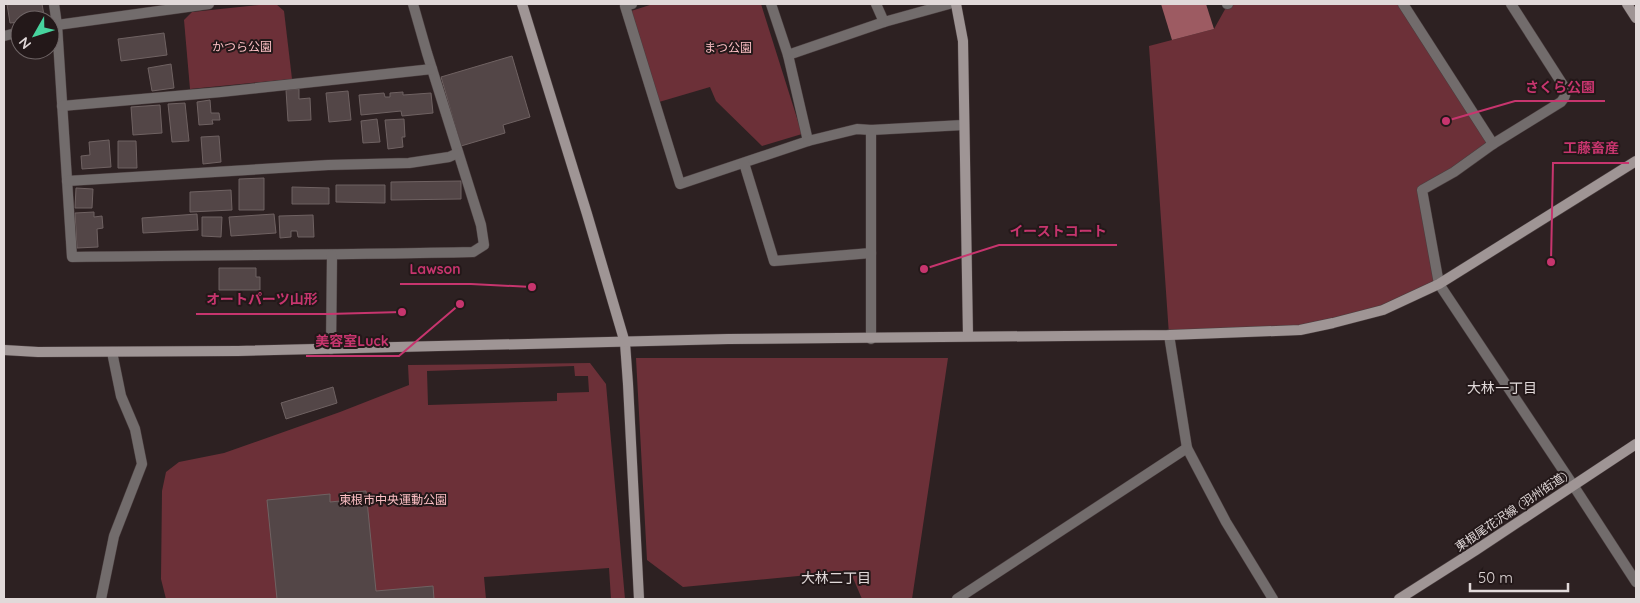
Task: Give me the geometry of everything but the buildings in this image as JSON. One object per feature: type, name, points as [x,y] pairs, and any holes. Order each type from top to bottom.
[{"type":"street","points":[[60,25],[209,4]]},
{"type":"street","points":[[57,60],[72,257],[473,252],[484,245],[482,225],[458,154],[413,4]]},
{"type":"street","points":[[522,4],[625,343],[639,599]]},
{"type":"street","points":[[771,4],[788,55],[808,141]]},
{"type":"street","points":[[876,4],[884,22]]},
{"type":"street","points":[[788,55],[884,22],[949,4]]},
{"type":"street","points":[[956,4],[963,42],[968,336]]},
{"type":"street","points":[[1403,4],[1493,144]]},
{"type":"street","points":[[1511,4],[1566,91],[1565,97],[1561,102],[1493,144],[1454,172],[1422,190],[1439,284],[1636,582]]},
{"type":"street","points":[[1627,4],[1636,18]]},
{"type":"street","points":[[627,5],[680,184],[808,141],[857,128],[871,130],[964,125]]},
{"type":"street","points":[[62,106],[221,92],[432,69]]},
{"type":"street","points":[[871,130],[871,339]]},
{"type":"street","points":[[67,181],[328,165],[408,163],[458,154]]},
{"type":"street","points":[[4,350],[112,352],[625,343],[728,339],[1169,335],[1249,333],[1308,328],[1383,310],[1439,284],[1636,160]]},
{"type":"street","points":[[744,163],[774,261],[871,253]]},
{"type":"street","points":[[330,349],[332,255]]},
{"type":"street","points":[[1169,335],[1187,448],[1226,522],[1272,599]]},
{"type":"street","points":[[101,599],[114,536],[142,464],[135,429],[121,396],[112,352]]},
{"type":"street","name":"東根尾花沢線 (羽州街道)","points":[[1399,599],[1636,444]]},
{"type":"street","points":[[957,599],[1187,448]]},
{"type":"green space","name":"かつら公園","points":[[276,4],[284,11],[292,79],[190,89],[184,20],[192,12]]},
{"type":"green space","name":"まつ公園","points":[[653,4],[761,4],[802,134],[762,146],[716,101],[710,87],[659,102],[631,11]]},
{"type":"green space","points":[[1228,4],[1403,4],[1493,144],[1422,190],[1439,284],[1333,323],[1169,335],[1149,46],[1214,29]]},
{"type":"green space","points":[[636,358],[948,358],[912,599],[862,599],[850,571],[683,587],[647,560]]},
{"type":"green space","name":"東根市中央運動公園","points":[[590,363],[606,384],[625,599],[611,599],[609,568],[484,577],[486,599],[166,599],[161,579],[162,491],[166,472],[179,462],[224,453],[340,412],[409,385],[408,365]],"holes":[[[574,366],[575,376],[588,376],[589,392],[557,393],[557,401],[428,405],[427,371]]]},
{"type":"shaded area","points":[[1161,4],[1206,4],[1214,29],[1172,40]]},
{"type":"place","name":"さくら公園","points":[[1446,121]]},
{"type":"place","name":"工藤畜産","points":[[1551,262]]},
{"type":"place","name":"イーストコート","points":[[924,269]]},
{"type":"place","name":"Lawson","points":[[532,287]]},
{"type":"place","name":"美容室Luck","points":[[460,304]]},
{"type":"place","name":"オートパーツ山形","points":[[402,312]]},
{"type":"district","name":"大林一丁目","points":[[1502,388]]},
{"type":"district","name":"大林二丁目","points":[[836,578]]}]
